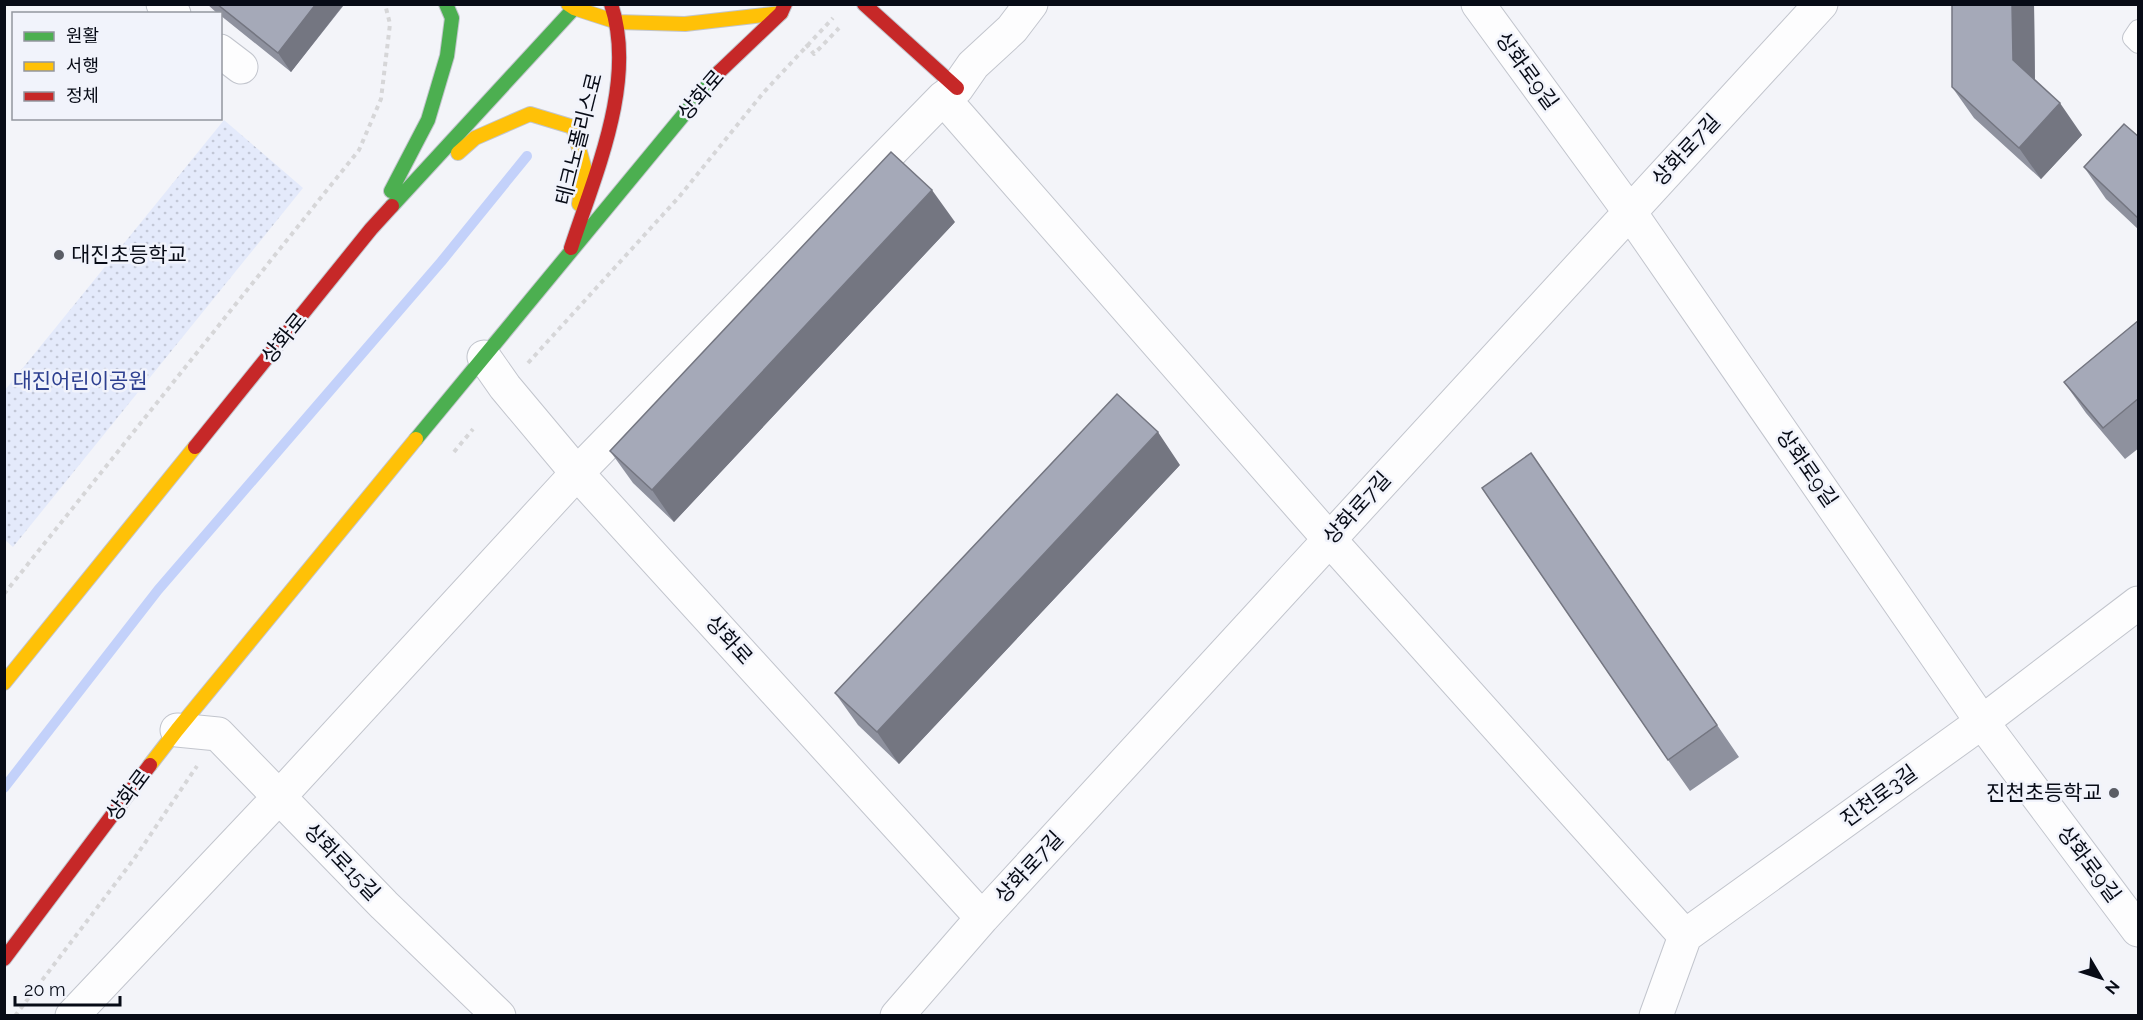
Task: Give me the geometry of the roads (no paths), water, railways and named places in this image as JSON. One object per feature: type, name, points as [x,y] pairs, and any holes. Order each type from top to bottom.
[{"type":"main road","points":[[371,229],[428,120],[447,56],[452,18],[446,4]]},
{"type":"main road","name":"테크노폴리스로","points":[[572,249],[609,122],[620,58],[617,22],[611,4]]},
{"type":"main road","points":[[865,5],[950,93]]},
{"type":"main road","points":[[573,6],[617,22],[685,24],[783,9]]},
{"type":"main road","name":"상화로","points":[[4,683],[371,229],[573,6]]},
{"type":"main road","name":"상화로","points":[[4,958],[177,730],[712,79],[783,9]]},
{"type":"main road","points":[[371,229],[475,138],[531,114],[573,127],[585,170],[572,249]]},
{"type":"street","points":[[72,1016],[279,797],[577,473],[950,93],[973,65],[1012,28],[1031,4]]},
{"type":"street","name":"상화로9길","points":[[1478,4],[1629,211],[1982,722],[2139,930]]},
{"type":"street","name":"상화로7길","points":[[897,1016],[982,918],[1821,4]]},
{"type":"street","points":[[950,93],[1329,539],[1685,936],[1656,1016]]},
{"type":"street","name":"상화로","points":[[484,357],[577,473],[982,918]]},
{"type":"street","name":"진천로3길","points":[[1685,936],[1982,722],[2139,603]]},
{"type":"street","name":"상화로15길","points":[[177,730],[218,734],[384,905],[499,1016]]},
{"type":"lane","points":[[2139,29],[2132,38],[2139,44]]},
{"type":"waterway","points":[[4,788],[158,590],[441,262],[527,156]]},
{"type":"place","name":"대진초등학교","points":[[59,255]]},
{"type":"place","name":"진천초등학교","points":[[2114,793]]},
{"type":"park label","name":"대진어린이공원","points":[[80,381]]}]
